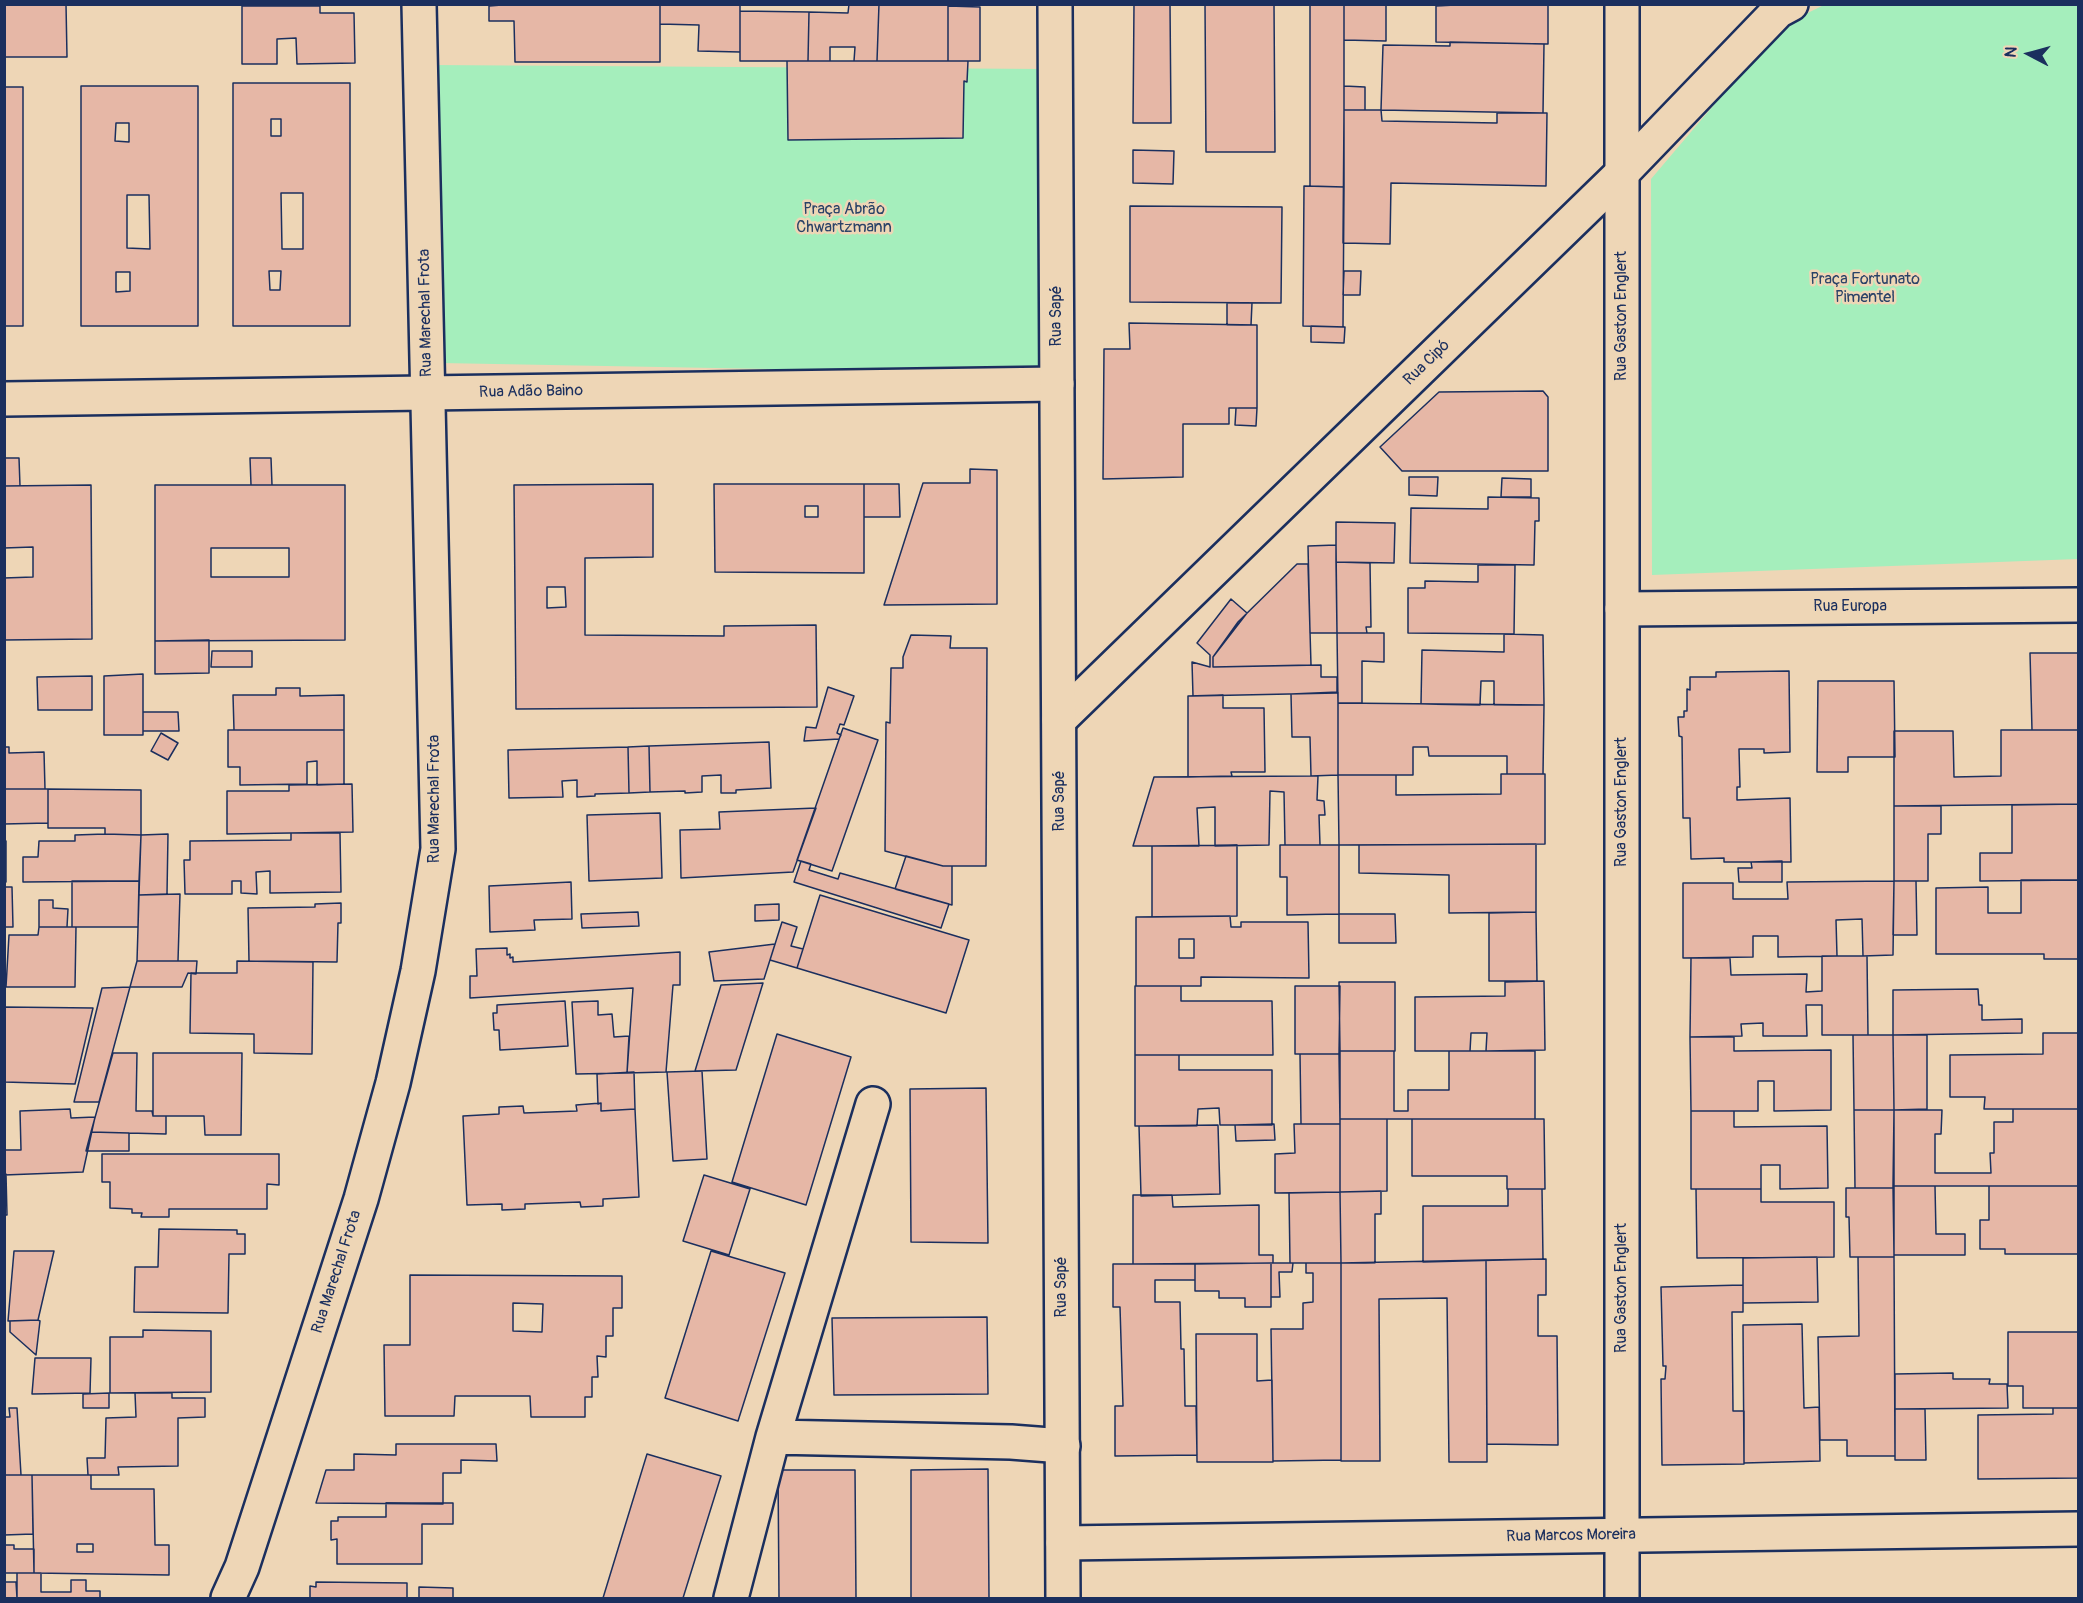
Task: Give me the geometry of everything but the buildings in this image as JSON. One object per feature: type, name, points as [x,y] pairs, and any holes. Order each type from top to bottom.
[{"type":"street","name":"Rua Marechal Frota","points":[[228,1599],[242,1567],[361,1199],[393,1083],[418,971],[434,872],[438,837],[419,4]]},
{"type":"street","name":"Rua Sapé","points":[[1055,4],[1064,1599]]},
{"type":"street","name":"Rua Gaston Englert","points":[[1622,4],[1622,1599]]},
{"type":"street","name":"Rua Cipó","points":[[1059,720],[1622,173],[1778,11],[1791,4]]},
{"type":"street","name":"Rua Adão Baino","points":[[4,399],[1057,384]]},
{"type":"street","name":"Rua Europa","points":[[1622,609],[2079,605]]},
{"type":"street","points":[[731,1599],[774,1437],[873,1104]]},
{"type":"street","points":[[774,1437],[1011,1442],[1063,1446]]},
{"type":"street","name":"Rua Marcos Moreira","points":[[1063,1542],[2079,1529]]},
{"type":"green space","name":"Praça Fortunato Pimentel","points":[[1824,5],[2078,5],[2078,559],[1652,575],[1651,179],[1781,26]]},
{"type":"green space","name":"Praça Abrão Chwartzmann","points":[[432,65],[1046,69],[1046,374],[440,363]]}]
